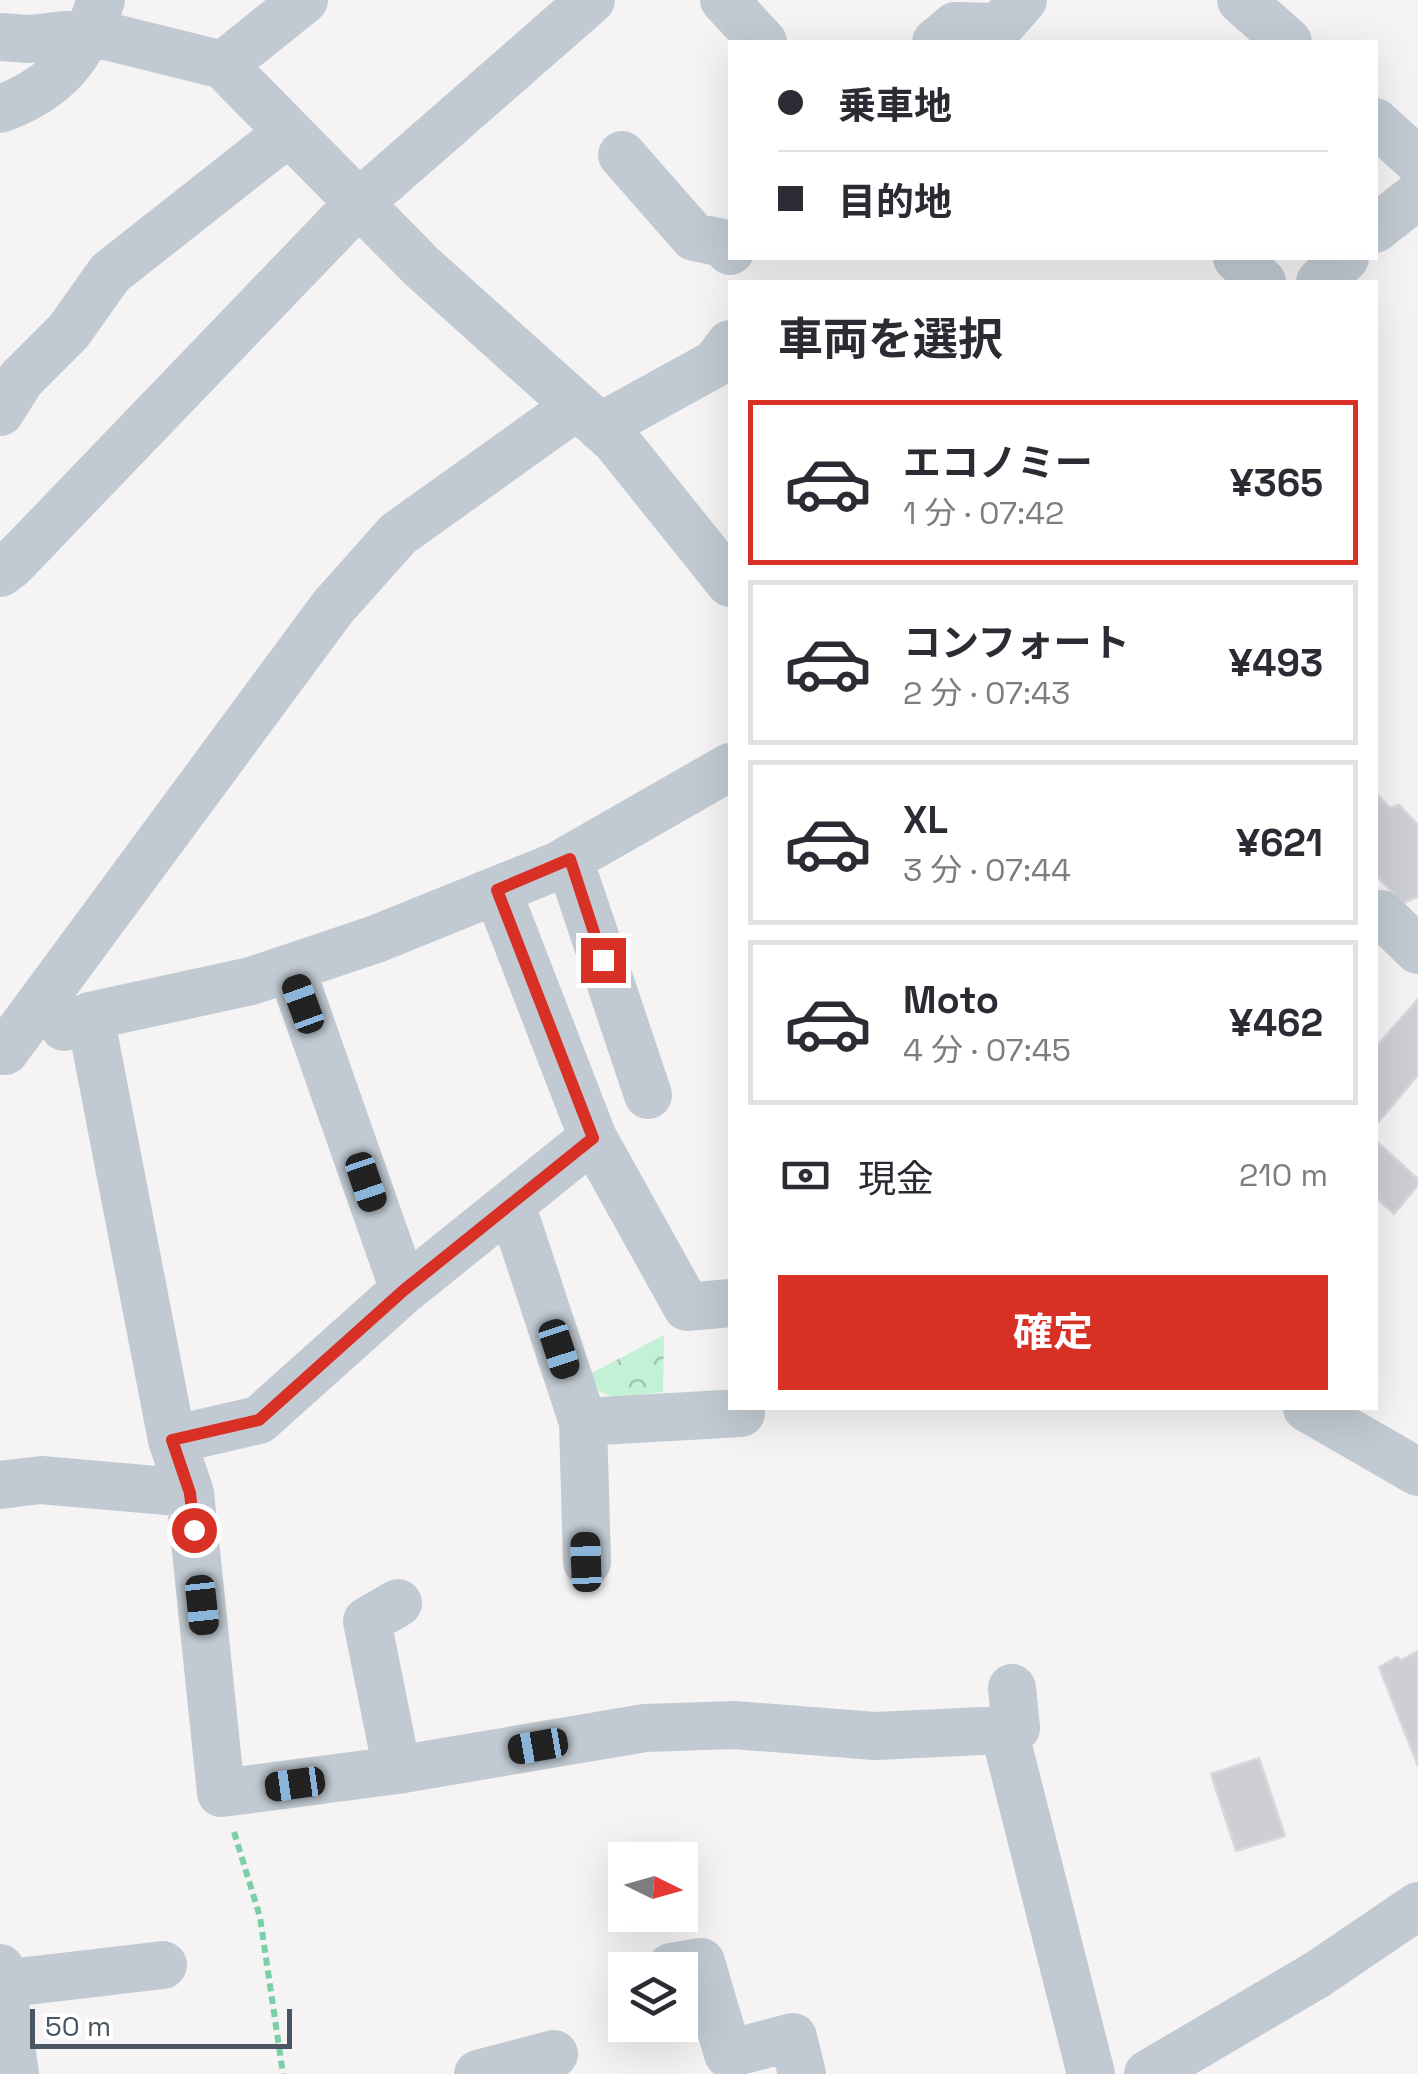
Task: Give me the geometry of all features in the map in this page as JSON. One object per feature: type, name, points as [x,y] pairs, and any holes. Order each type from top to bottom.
[{"type":"street","points":[[223,65],[304,0]]},
{"type":"street","points":[[0,573],[359,203],[591,0]]},
{"type":"street","points":[[724,0],[760,40]]},
{"type":"street","points":[[1241,0],[1286,40]]},
{"type":"street","points":[[0,109],[53,79],[76,58],[96,16]]},
{"type":"street","points":[[0,37],[29,40],[96,16],[223,65],[422,267],[616,441],[728,581]]},
{"type":"street","points":[[1378,125],[1418,161]]},
{"type":"street","points":[[0,412],[21,379],[70,331],[110,273],[289,132]]},
{"type":"street","points":[[622,156],[694,237],[723,243],[728,249]]},
{"type":"street","points":[[1378,227],[1418,195]]},
{"type":"street","points":[[738,260],[757,280]]},
{"type":"street","points":[[1238,260],[1260,280]]},
{"type":"street","points":[[1322,280],[1343,260]]},
{"type":"street","points":[[2,1052],[333,607],[398,534],[589,416],[716,364],[728,347]]},
{"type":"street","points":[[2,1052],[90,1016],[251,980],[376,939],[570,859],[728,768]]},
{"type":"street","points":[[570,859],[648,1095]]},
{"type":"street","points":[[497,890],[593,1138],[687,1306],[728,1303]]},
{"type":"street","points":[[1381,914],[1418,950]]},
{"type":"street","points":[[290,968],[404,1290]]},
{"type":"street","points":[[90,1016],[172,1440],[190,1493],[221,1793],[397,1770],[645,1728],[734,1725],[875,1736],[1008,1709],[1091,2074]]},
{"type":"street","points":[[172,1440],[259,1420],[404,1290],[593,1138]]},
{"type":"street","points":[[511,1204],[582,1422],[586,1562]]},
{"type":"street","points":[[1310,1410],[1418,1472]]},
{"type":"street","points":[[582,1422],[741,1412]]},
{"type":"street","points":[[0,1485],[41,1480],[190,1493]]},
{"type":"street","points":[[397,1770],[368,1621],[398,1603]]},
{"type":"street","points":[[1148,2074],[1318,1974],[1418,1906]]},
{"type":"street","points":[[698,1962],[701,1962],[728,2054],[793,2037],[802,2074]]},
{"type":"street","points":[[5,2017],[162,1964]]},
{"type":"street","points":[[478,2074],[554,2054]]},
{"type":"path","points":[[221,1793],[260,1918],[283,2074]]},
{"type":"green space","points":[[664,1335],[663,1392],[615,1398],[599,1391],[590,1374]]},
{"type":"building","points":[[1378,795],[1390,808],[1399,805],[1418,825],[1418,897],[1403,903],[1378,878]]},
{"type":"building","points":[[1418,999],[1418,1075],[1378,1122],[1378,1045]]},
{"type":"building","points":[[1378,1143],[1418,1179],[1418,1185],[1394,1214],[1378,1200]]},
{"type":"building","points":[[1418,1651],[1418,1766],[1379,1667]]},
{"type":"building","points":[[1259,1758],[1285,1836],[1236,1851],[1211,1774]]},
{"type":"route","points":[[194,1530],[190,1493],[172,1440],[259,1420],[404,1290],[593,1138],[497,890],[570,859],[603,960]]}]
